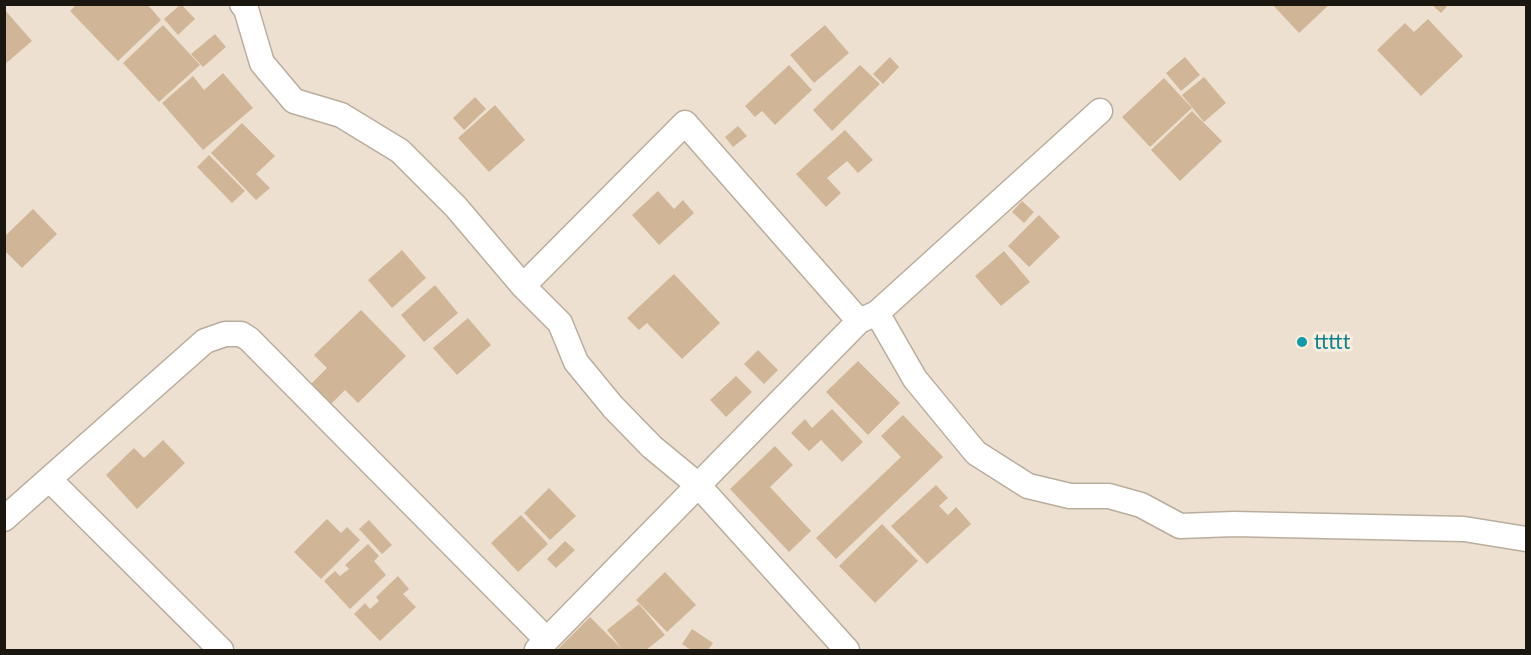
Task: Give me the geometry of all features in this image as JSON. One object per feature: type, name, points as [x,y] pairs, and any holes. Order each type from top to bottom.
[{"type":"street","points":[[242,4],[246,9],[262,63],[294,101],[341,115],[400,151],[456,207],[523,286],[560,324],[576,362],[613,407],[652,447],[698,485],[847,651]]},
{"type":"street","points":[[4,519],[205,341],[225,334],[241,334],[249,339],[542,645],[698,485],[868,317],[1100,111]]},
{"type":"street","points":[[523,286],[685,123],[868,317],[976,453],[1028,486],[1070,496],[1109,496],[1140,505],[1180,526],[1234,524],[1464,529],[1527,539]]},
{"type":"street","points":[[50,480],[221,651]]},
{"type":"building","points":[[77,4],[147,4],[161,20],[118,61],[70,11]]},
{"type":"building","points":[[181,4],[195,19],[178,35],[164,19]]},
{"type":"building","points":[[1272,4],[1330,4],[1299,33]]},
{"type":"building","points":[[1431,4],[1449,4],[1441,13]]},
{"type":"building","points":[[4,9],[32,41],[4,65]]},
{"type":"building","points":[[1428,19],[1463,56],[1421,96],[1377,50],[1405,23],[1414,32]]},
{"type":"building","points":[[163,25],[200,65],[159,102],[123,63]]},
{"type":"building","points":[[825,25],[849,53],[814,83],[790,55]]},
{"type":"building","points":[[215,34],[226,47],[203,67],[191,54]]},
{"type":"building","points":[[890,57],[899,67],[883,84],[873,74]]},
{"type":"building","points":[[1185,57],[1200,75],[1181,91],[1166,73]]},
{"type":"building","points":[[789,65],[812,90],[775,125],[762,111],[755,117],[745,106]]},
{"type":"building","points":[[860,65],[880,84],[832,131],[813,110]]},
{"type":"building","points":[[223,73],[253,108],[203,150],[162,103],[193,76],[204,90]]},
{"type":"building","points":[[1204,77],[1226,103],[1204,122],[1182,95]]},
{"type":"building","points":[[1164,78],[1192,108],[1150,147],[1122,117]]},
{"type":"building","points":[[475,97],[486,109],[464,130],[453,118]]},
{"type":"building","points":[[495,105],[525,140],[489,172],[458,138]]},
{"type":"building","points":[[1192,111],[1222,141],[1180,181],[1151,150]]},
{"type":"building","points":[[242,123],[275,156],[256,174],[270,188],[256,200],[211,153]]},
{"type":"building","points":[[738,126],[747,136],[733,147],[725,137]]},
{"type":"building","points":[[845,130],[873,160],[858,173],[847,161],[827,178],[841,193],[826,207],[796,174]]},
{"type":"building","points":[[209,155],[245,191],[232,203],[197,167]]},
{"type":"building","points":[[658,191],[674,209],[683,200],[694,213],[659,245],[632,215]]},
{"type":"building","points":[[1022,201],[1034,212],[1024,223],[1012,212]]},
{"type":"building","points":[[33,209],[57,234],[22,268],[4,250],[4,237]]},
{"type":"building","points":[[1039,215],[1060,237],[1029,267],[1008,246]]},
{"type":"building","points":[[402,250],[426,278],[392,308],[368,280]]},
{"type":"building","points":[[1004,251],[1030,282],[1001,306],[975,276]]},
{"type":"building","points":[[674,274],[720,323],[682,359],[647,323],[639,330],[627,318]]},
{"type":"building","points":[[435,285],[458,313],[424,342],[401,315]]},
{"type":"building","points":[[361,310],[406,356],[358,403],[345,390],[331,404],[311,384],[327,368],[314,355]]},
{"type":"building","points":[[468,318],[491,345],[457,375],[433,348]]},
{"type":"building","points":[[758,350],[778,370],[764,384],[744,364]]},
{"type":"building","points":[[858,361],[900,403],[868,435],[826,392]]},
{"type":"building","points":[[736,376],[752,392],[726,417],[710,400]]},
{"type":"building","points":[[832,409],[863,442],[842,462],[821,440],[809,451],[791,433],[805,419],[812,428]]},
{"type":"building","points":[[903,415],[943,457],[836,559],[816,538],[901,457],[881,436]]},
{"type":"building","points":[[163,440],[185,463],[137,509],[106,475],[134,448],[144,458]]},
{"type":"building","points":[[775,446],[793,465],[770,487],[811,531],[789,552],[730,489]]},
{"type":"building","points":[[936,485],[948,498],[939,506],[948,515],[956,507],[971,524],[927,564],[891,526]]},
{"type":"building","points":[[549,488],[576,516],[550,540],[524,513]]},
{"type":"building","points":[[521,515],[548,544],[518,572],[491,543]]},
{"type":"building","points":[[327,519],[341,533],[347,527],[360,540],[321,579],[294,552]]},
{"type":"building","points":[[369,520],[392,545],[382,554],[359,529]]},
{"type":"building","points":[[882,524],[918,561],[875,603],[839,566]]},
{"type":"building","points":[[565,541],[575,550],[556,568],[547,559]]},
{"type":"building","points":[[368,544],[379,556],[374,561],[386,575],[350,609],[324,581],[335,571],[340,576],[349,569],[345,565]]},
{"type":"building","points":[[665,572],[696,605],[667,632],[636,600]]},
{"type":"building","points":[[398,576],[409,589],[403,594],[416,607],[380,641],[354,614],[365,603],[370,609],[379,601],[376,597]]},
{"type":"building","points":[[639,604],[665,635],[646,650],[557,650],[590,617],[622,649],[607,630]]},
{"type":"building","points":[[692,629],[713,643],[708,650],[691,650],[682,644]]},
{"type":"place","name":"ttttt","points":[[1302,342]]}]
